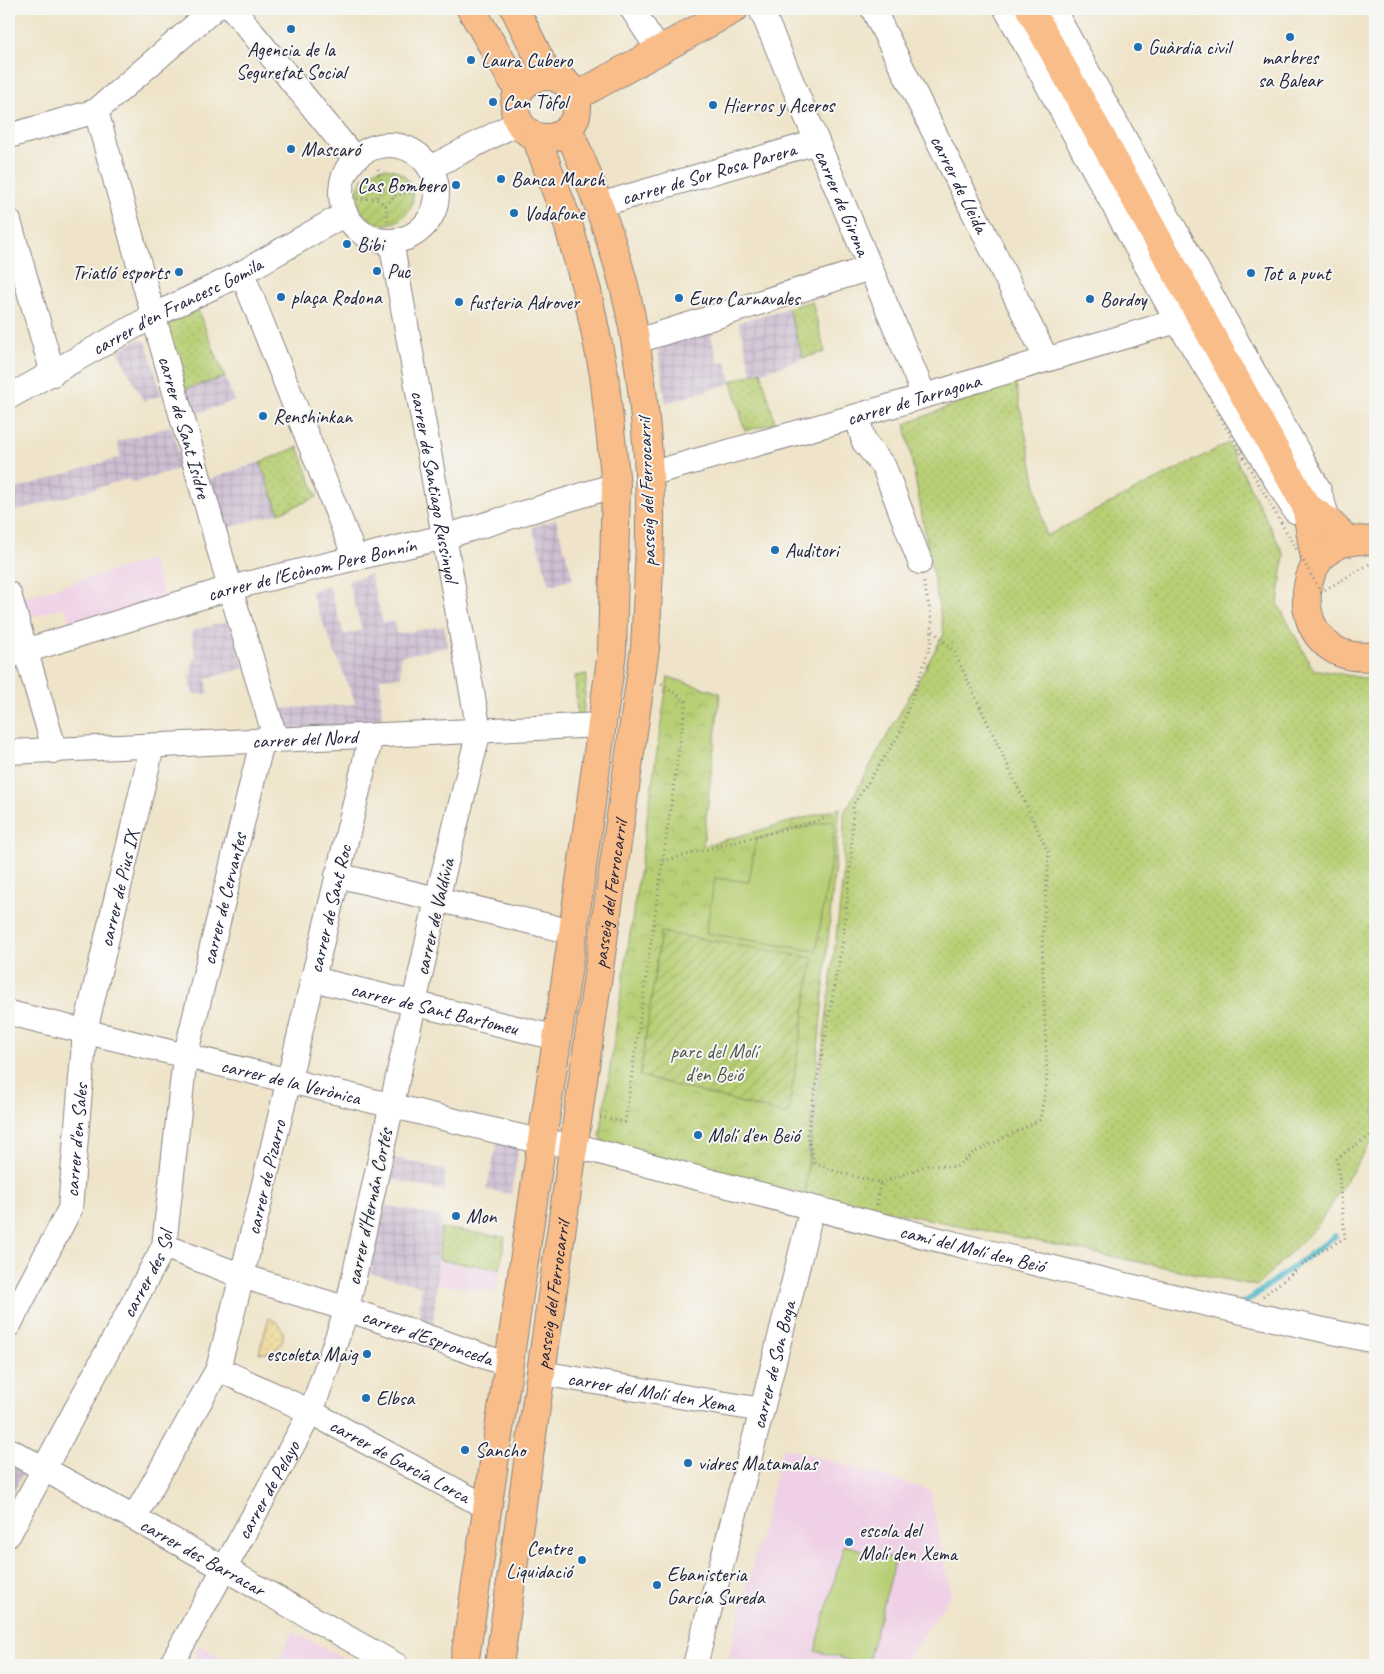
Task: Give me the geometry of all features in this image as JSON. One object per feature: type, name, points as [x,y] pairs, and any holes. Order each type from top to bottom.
[{"type":"main road","points":[[471,9],[519,92]]},
{"type":"main road","points":[[515,9],[548,76]]},
{"type":"main road","points":[[575,97],[734,9]]},
{"type":"main road","points":[[1030,9],[1315,519],[1316,564]]},
{"type":"main road","points":[[548,76],[559,79],[569,87],[575,97],[576,114],[568,129],[553,137],[528,129],[515,112],[515,101],[526,83],[536,78],[548,76]]},
{"type":"main road","name":"passeig del Ferrocarril","points":[[464,1665],[573,932],[612,652],[616,485],[604,374],[587,291],[566,217],[528,129]]},
{"type":"main road","name":"passeig del Ferrocarril","points":[[499,1665],[645,648],[649,560],[649,474],[634,342],[623,284],[599,205],[568,129]]},
{"type":"main road","points":[[1315,519],[1362,542]]},
{"type":"main road","points":[[1362,542],[1331,550],[1316,564],[1305,592],[1306,612],[1315,631],[1331,648],[1349,655],[1372,659]]},
{"type":"street","points":[[9,136],[96,111],[214,9]]},
{"type":"street","points":[[233,9],[355,159]]},
{"type":"street","points":[[632,9],[659,51]]},
{"type":"street","name":"carrer de Girona","points":[[761,9],[924,395]]},
{"type":"street","name":"carrer de Lleida","points":[[873,9],[1046,358]]},
{"type":"street","points":[[1006,9],[1177,321],[1292,506],[1315,519],[1318,488],[1053,9]]},
{"type":"street","name":"carrer de Sant Isidre","points":[[96,111],[230,588],[269,741]]},
{"type":"street","points":[[430,168],[528,129]]},
{"type":"street","name":"carrer de Sor Rosa Parera","points":[[599,205],[817,142]]},
{"type":"street","points":[[380,146],[394,146],[408,150],[420,157],[430,168],[436,184],[436,200],[431,216],[421,229],[407,238],[390,233],[377,240],[364,235],[353,226],[351,207],[341,200],[341,185],[346,171],[355,159],[366,151],[380,146]]},
{"type":"street","name":"carrer d'en Francesc Gomila","points":[[9,398],[153,316],[242,273],[351,207]]},
{"type":"street","points":[[9,221],[53,374]]},
{"type":"street","name":"carrer de Santiago Russinyol","points":[[390,233],[479,731]]},
{"type":"street","points":[[634,342],[870,268]]},
{"type":"street","points":[[242,273],[355,557]]},
{"type":"street","name":"carrer de Tarragona","points":[[649,474],[857,416],[1046,358],[1177,321]]},
{"type":"street","points":[[857,416],[864,442],[884,467],[920,562]]},
{"type":"street","name":"carrer de l'Ecònom Pere Bonnín","points":[[17,653],[230,588],[444,537],[616,485]]},
{"type":"street","points":[[9,594],[17,653],[55,751]]},
{"type":"street","name":"carrer del Nord","points":[[9,752],[152,747],[602,725]]},
{"type":"street","name":"carrer de Valdívia","points":[[391,1104],[437,899],[479,731]]},
{"type":"street","name":"carrer de Sant Roc","points":[[290,1080],[371,736]]},
{"type":"street","name":"carrer de Cervantes","points":[[185,1057],[269,741]]},
{"type":"street","name":"carrer de Pius IX","points":[[85,1031],[152,747]]},
{"type":"street","points":[[337,875],[573,932]]},
{"type":"street","name":"carrer de Sant Bartomeu","points":[[313,979],[557,1038]]},
{"type":"street","name":"carrer de la Verònica","points":[[9,1014],[391,1104],[542,1142],[573,1145]]},
{"type":"street","name":"carrer d'en Sales","points":[[9,1325],[70,1209],[85,1031]]},
{"type":"street","name":"carrer des Sol","points":[[9,1534],[164,1246],[185,1057]]},
{"type":"street","name":"carrer de Pizarro","points":[[134,1518],[218,1369],[290,1080]]},
{"type":"street","name":"carrer d'Hernán Cortés","points":[[310,1412],[347,1309],[391,1104]]},
{"type":"street","name":"camí del Molí den Beió","points":[[573,1145],[812,1208],[1241,1313],[1375,1341]]},
{"type":"street","name":"carrer de Son Boga","points":[[695,1665],[762,1410],[812,1208]]},
{"type":"street","name":"carrer d'Espronceda","points":[[164,1246],[242,1276],[347,1309],[509,1365]]},
{"type":"street","name":"carrer de García Lorca","points":[[218,1369],[310,1412],[488,1508]]},
{"type":"street","name":"carrer del Molí den Xema","points":[[541,1373],[762,1410]]},
{"type":"street","name":"carrer de Pelayo","points":[[171,1665],[310,1412]]},
{"type":"street","name":"carrer des Barracar","points":[[9,1450],[396,1665]]},
{"type":"path","points":[[378,169],[384,189]]},
{"type":"path","points":[[351,207],[375,198],[384,189]]},
{"type":"path","points":[[384,189],[390,190],[394,196]]},
{"type":"path","points":[[386,206],[394,196],[413,192]]},
{"type":"path","points":[[375,198],[386,206],[390,233]]},
{"type":"path","points":[[1212,401],[1321,592],[1375,561]]},
{"type":"path","points":[[920,562],[932,619],[931,644],[899,734],[852,805],[851,863],[843,939],[807,1135],[815,1163],[837,1172],[880,1183],[928,1165],[956,1167],[973,1153],[1017,1129],[1040,1120],[1047,1079],[1042,942],[1049,854],[954,651],[932,629]]},
{"type":"path","points":[[578,1114],[624,1122],[663,861],[686,701],[642,670]]},
{"type":"path","points":[[663,861],[827,818]]},
{"type":"path","points":[[1241,1313],[1321,1251],[1345,1238],[1337,1158],[1372,1134],[1375,1129]]},
{"type":"path","points":[[874,1222],[880,1183]]},
{"type":"shaded area","points":[[788,308],[803,359],[752,375],[739,322]]},
{"type":"shaded area","points":[[710,331],[718,363],[726,361],[732,383],[666,403],[658,351],[663,345]]},
{"type":"shaded area","points":[[139,339],[146,342],[162,395],[143,401],[118,351]]},
{"type":"shaded area","points":[[225,377],[235,401],[188,416],[180,391]]},
{"type":"shaded area","points":[[171,426],[184,467],[139,481],[130,482],[128,479],[9,513],[9,491],[121,457],[117,442]]},
{"type":"shaded area","points":[[260,462],[279,513],[222,529],[207,480]]},
{"type":"shaded area","points":[[556,520],[573,579],[550,585],[532,527]]},
{"type":"shaded area","points":[[152,559],[165,601],[71,628],[65,607],[23,619],[18,599]]},
{"type":"shaded area","points":[[370,574],[383,623],[394,621],[396,634],[444,626],[448,647],[400,656],[401,677],[380,678],[382,727],[283,731],[277,709],[356,704],[310,591],[329,585],[344,635],[362,630],[348,581]]},
{"type":"shaded area","points":[[230,621],[245,668],[206,679],[209,694],[193,694],[188,675],[192,674],[191,669],[196,655],[191,631]]},
{"type":"shaded area","points":[[499,1138],[514,1141],[518,1151],[511,1194],[486,1190]]},
{"type":"shaded area","points":[[396,1158],[445,1170],[444,1191],[391,1179]]},
{"type":"shaded area","points":[[385,1205],[441,1217],[433,1327],[419,1322],[421,1286],[369,1273]]},
{"type":"shaded area","points":[[439,1260],[500,1269],[497,1292],[436,1284]]},
{"type":"shaded area","name":"escola del Molí den Xema","points":[[783,1447],[930,1490],[951,1594],[903,1665],[727,1665]]},
{"type":"shaded area","points":[[9,1459],[21,1466],[23,1473],[9,1501]]},
{"type":"shaded area","points":[[293,1632],[357,1665],[275,1665]]},
{"type":"shaded area","points":[[200,1645],[227,1662],[238,1665],[189,1665]]},
{"type":"green space","points":[[379,168],[391,168],[401,172],[409,180],[413,196],[409,212],[401,220],[391,224],[379,224],[369,220],[361,212],[357,202],[357,190],[361,180],[369,172]]},
{"type":"green space","points":[[812,301],[825,352],[803,358],[788,308]]},
{"type":"green space","points":[[197,308],[225,377],[180,391],[161,328]]},
{"type":"green space","points":[[761,371],[775,423],[745,431],[732,381]]},
{"type":"green space","points":[[1015,381],[1046,536],[1228,443],[1284,555],[1278,604],[1313,669],[1375,680],[1375,1136],[1318,1225],[1257,1286],[805,1194],[843,879],[844,813],[944,634],[905,424]]},
{"type":"green space","points":[[298,447],[317,497],[279,513],[260,462]]},
{"type":"green space","points":[[587,674],[583,716],[577,717],[575,676]]},
{"type":"green space","name":"parc del Molí d'en Beió","points":[[668,677],[720,693],[703,846],[840,808],[805,1194],[606,1146],[600,1136]]},
{"type":"green space","points":[[834,820],[833,848],[816,951],[706,933],[715,878],[749,882],[756,839]]},
{"type":"green space","points":[[661,932],[813,958],[788,1115],[640,1076]]},
{"type":"green space","points":[[441,1228],[505,1237],[500,1269],[439,1260]]},
{"type":"green space","points":[[844,1545],[896,1559],[867,1665],[815,1651]]},
{"type":"sand","points":[[269,1318],[281,1328],[282,1340],[274,1350],[268,1353],[259,1353]]},
{"type":"waterway","points":[[1241,1303],[1246,1302],[1335,1236]]},
{"type":"place","name":"Agencia de la Seguretat Social","points":[[291,29]]},
{"type":"place","name":"marbres sa Balear","points":[[1290,37]]},
{"type":"place","name":"Guàrdia civil","points":[[1138,47]]},
{"type":"place","name":"Laura Cubero","points":[[471,60]]},
{"type":"place","name":"Can Tòfol","points":[[493,102]]},
{"type":"place","name":"Hierros y Aceros","points":[[713,105]]},
{"type":"place","name":"Mascaró","points":[[291,149]]},
{"type":"place","name":"Banca March","points":[[501,179]]},
{"type":"place","name":"Cas Bombero","points":[[456,185]]},
{"type":"place","name":"Vodafone","points":[[514,213]]},
{"type":"place","name":"Bibi","points":[[347,244]]},
{"type":"place","name":"Puc","points":[[377,271]]},
{"type":"place","name":"Triatló esports","points":[[179,272]]},
{"type":"place","name":"Tot a punt","points":[[1251,273]]},
{"type":"place","name":"plaça Rodona","points":[[281,297]]},
{"type":"place","name":"Euro Carnavales","points":[[679,298]]},
{"type":"place","name":"Bordoy","points":[[1090,299]]},
{"type":"place","name":"fusteria Adrover","points":[[459,302]]},
{"type":"place","name":"Renshinkan","points":[[263,416]]},
{"type":"place","name":"Auditori","points":[[775,550]]},
{"type":"place","name":"Molí d'en Beió","points":[[698,1135]]},
{"type":"place","name":"Mon","points":[[456,1216]]},
{"type":"place","name":"escoleta Maig","points":[[367,1354]]},
{"type":"place","name":"Elbsa","points":[[366,1398]]},
{"type":"place","name":"Sancho","points":[[465,1450]]},
{"type":"place","name":"vidres Matamalas","points":[[688,1463]]},
{"type":"place","name":"escola del Molí den Xema","points":[[849,1542]]},
{"type":"place","name":"Centre Liquidació","points":[[582,1560]]},
{"type":"place","name":"Ebanisteria García Sureda","points":[[657,1585]]}]
